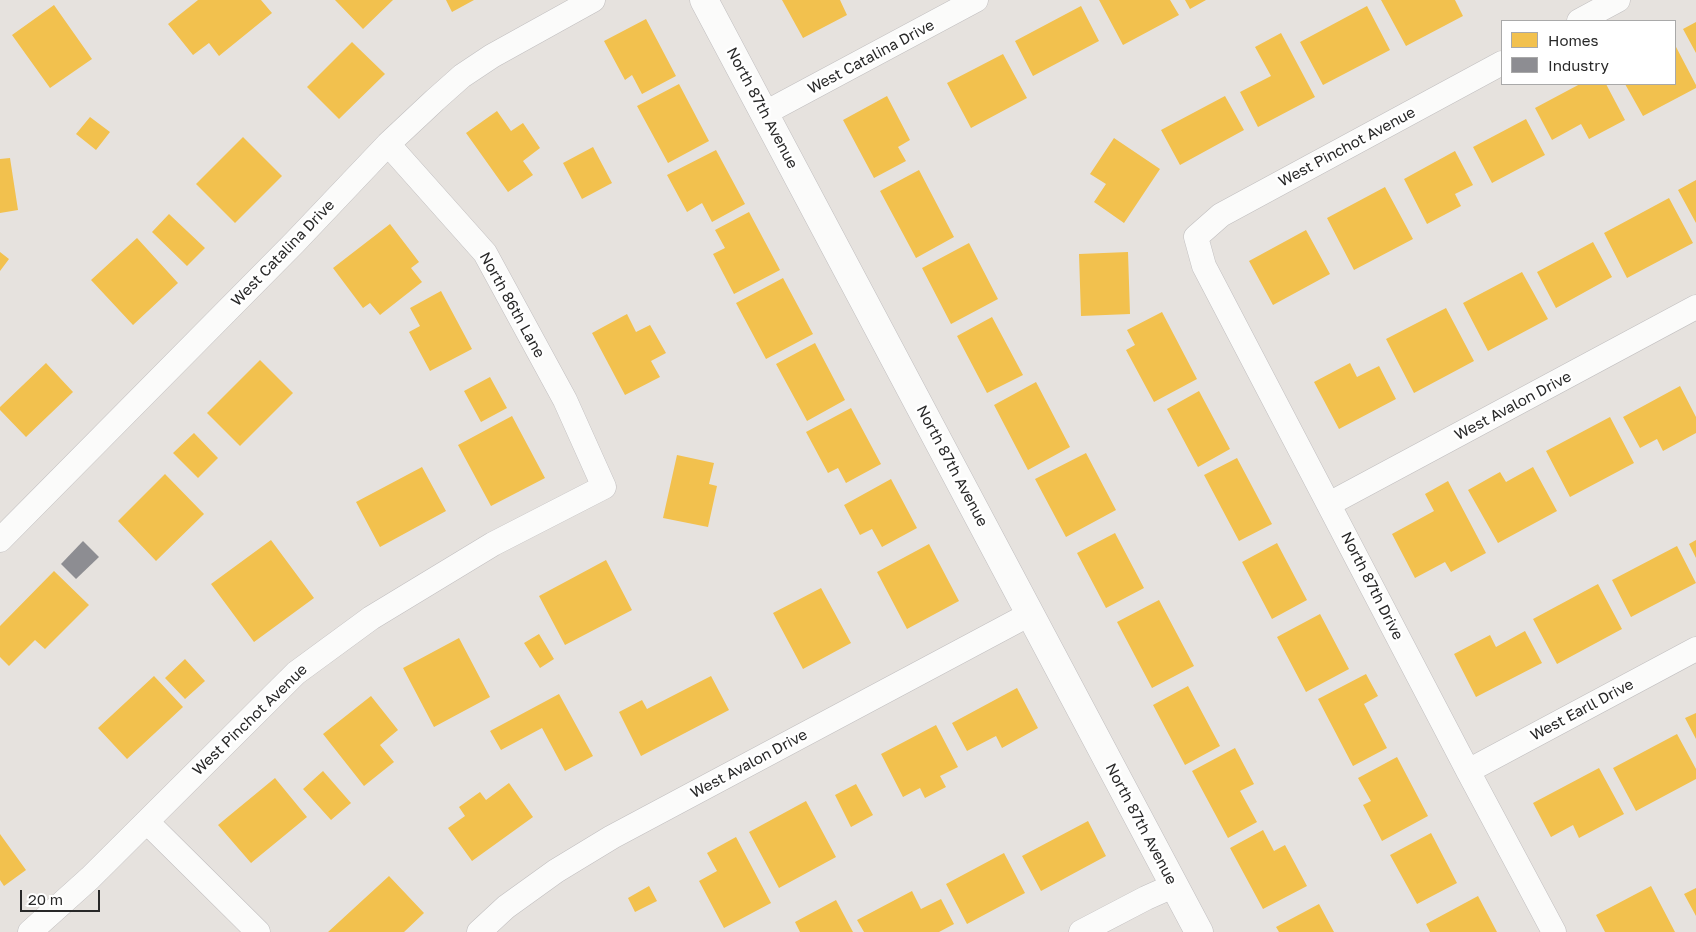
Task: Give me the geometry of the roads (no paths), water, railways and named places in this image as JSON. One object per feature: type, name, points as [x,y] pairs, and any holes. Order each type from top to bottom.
[{"type":"street","name":"West Catalina Drive","points":[[0,540],[295,242],[388,144],[462,76],[492,56],[593,0]]},
{"type":"street","name":"North 87th Avenue","points":[[704,0],[1199,932]]},
{"type":"street","name":"West Catalina Drive","points":[[765,113],[976,0]]},
{"type":"street","points":[[1581,20],[1618,0]]},
{"type":"street","name":"West Pinchot Avenue","points":[[1196,237],[1221,214],[1501,64]]},
{"type":"street","name":"North 86th Lane","points":[[388,144],[485,253],[565,400],[604,487]]},
{"type":"street","name":"North 87th Drive","points":[[1196,237],[1204,266],[1468,772],[1554,932]]},
{"type":"street","name":"West Avalon Drive","points":[[1329,504],[1696,308]]},
{"type":"street","name":"West Pinchot Avenue","points":[[30,932],[90,878],[296,673],[371,618],[493,544],[604,487]]},
{"type":"street","name":"West Avalon Drive","points":[[480,932],[506,908],[556,871],[612,837],[1030,614]]},
{"type":"street","name":"West Earll Drive","points":[[1468,772],[1696,649]]},
{"type":"street","points":[[146,822],[258,932]]},
{"type":"street","points":[[1081,932],[1146,898],[1174,886]]}]
